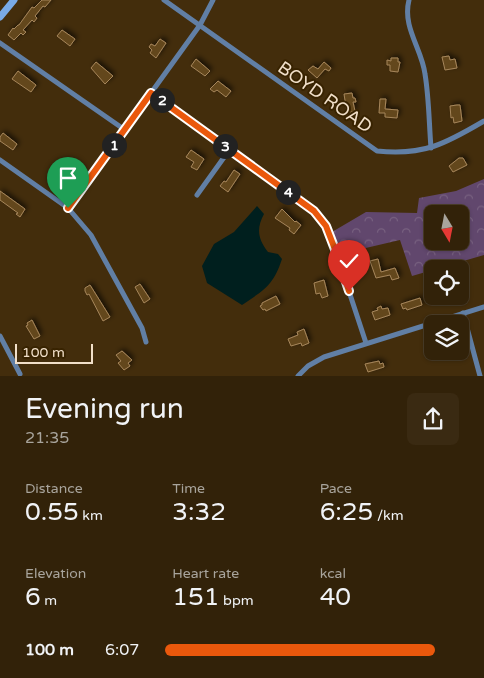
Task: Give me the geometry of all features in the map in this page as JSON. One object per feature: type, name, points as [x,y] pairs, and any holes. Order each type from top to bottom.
[{"type":"street","points":[[0,17],[14,0]]},
{"type":"street","name":"BOYD ROAD","points":[[164,0],[377,151],[398,153],[431,148],[450,141],[484,121]]},
{"type":"street","points":[[68,208],[200,25],[213,0]]},
{"type":"street","points":[[409,0],[407,7],[408,22],[426,75],[431,148]]},
{"type":"street","points":[[0,43],[125,130]]},
{"type":"street","points":[[151,93],[314,211],[326,226],[366,344]]},
{"type":"street","points":[[197,195],[230,149]]},
{"type":"street","points":[[0,160],[68,208],[91,236],[142,328],[146,342]]},
{"type":"street","points":[[298,376],[308,366],[324,357],[484,307]]},
{"type":"street","points":[[463,313],[480,376]]},
{"type":"street","points":[[0,336],[20,374]]},
{"type":"green space","points":[[484,179],[484,255],[467,260],[424,260],[424,272],[412,276],[400,240],[340,254],[332,232],[366,212],[417,213],[419,198],[456,191]]},
{"type":"water","points":[[257,206],[264,214],[259,229],[262,243],[268,252],[278,254],[282,259],[279,268],[267,286],[242,305],[207,283],[202,266],[214,244],[234,232]]},
{"type":"building","points":[[42,0],[51,0],[35,16],[37,18],[34,22],[32,20],[23,30],[26,32],[23,35],[21,33],[14,40],[8,35],[13,28],[19,25],[32,7],[34,8]]},
{"type":"building","points":[[62,30],[75,39],[70,46],[57,36]]},
{"type":"building","points":[[160,39],[166,43],[156,58],[150,53],[152,50],[149,47],[151,44],[155,46]]},
{"type":"building","points":[[449,56],[450,60],[455,59],[457,68],[445,70],[442,57]]},
{"type":"building","points":[[391,58],[398,58],[398,62],[400,62],[398,72],[390,71],[390,65],[387,65],[387,60],[391,61]]},
{"type":"building","points":[[196,59],[210,71],[205,76],[191,66]]},
{"type":"building","points":[[96,62],[113,76],[105,84],[91,68]]},
{"type":"building","points":[[324,62],[331,68],[329,71],[325,69],[317,78],[308,70],[313,66],[318,69]]},
{"type":"building","points":[[18,71],[36,85],[31,92],[12,79]]},
{"type":"building","points":[[218,81],[231,91],[226,97],[217,90],[214,92],[210,89]]},
{"type":"building","points":[[352,93],[356,102],[353,102],[355,111],[347,113],[344,94]]},
{"type":"building","points":[[380,99],[386,99],[385,109],[398,110],[397,118],[385,117],[385,113],[379,113]]},
{"type":"building","points":[[460,105],[462,121],[454,123],[453,117],[451,118],[450,106]]},
{"type":"building","points":[[3,133],[17,144],[13,150],[0,141]]},
{"type":"building","points":[[191,150],[204,159],[197,170],[191,167],[194,162],[186,157]]},
{"type":"building","points":[[459,158],[463,158],[467,165],[453,172],[449,166]]},
{"type":"building","points":[[234,170],[240,174],[228,192],[220,186],[224,181],[226,182]]},
{"type":"building","points":[[0,191],[25,209],[20,217],[16,214],[18,213],[0,200]]},
{"type":"building","points":[[282,209],[295,222],[301,225],[294,234],[289,230],[290,228],[275,218]]},
{"type":"building","points":[[378,259],[381,272],[395,268],[399,278],[392,280],[390,275],[376,278],[370,261]]},
{"type":"building","points":[[324,280],[328,296],[322,298],[320,293],[316,294],[314,283]]},
{"type":"building","points":[[140,284],[150,299],[144,303],[135,287]]},
{"type":"building","points":[[90,285],[110,317],[103,321],[89,294],[87,295],[85,291],[85,288]]},
{"type":"building","points":[[276,296],[280,304],[266,311],[265,309],[263,310],[260,306],[262,303]]},
{"type":"building","points":[[420,298],[422,305],[407,310],[406,308],[403,309],[401,304]]},
{"type":"building","points":[[381,306],[382,309],[388,308],[390,315],[375,320],[372,312],[378,310],[377,308]]},
{"type":"building","points":[[32,320],[40,336],[34,339],[26,326]]},
{"type":"building","points":[[304,329],[309,343],[302,346],[301,343],[291,346],[288,339],[298,335],[297,332]]},
{"type":"building","points":[[122,351],[132,360],[128,363],[130,366],[124,370],[118,363],[121,361],[116,355]]},
{"type":"building","points":[[379,361],[380,364],[383,363],[384,367],[368,372],[365,364]]},
{"type":"route","points":[[68,208],[151,93],[314,211],[326,226],[349,291]]}]
